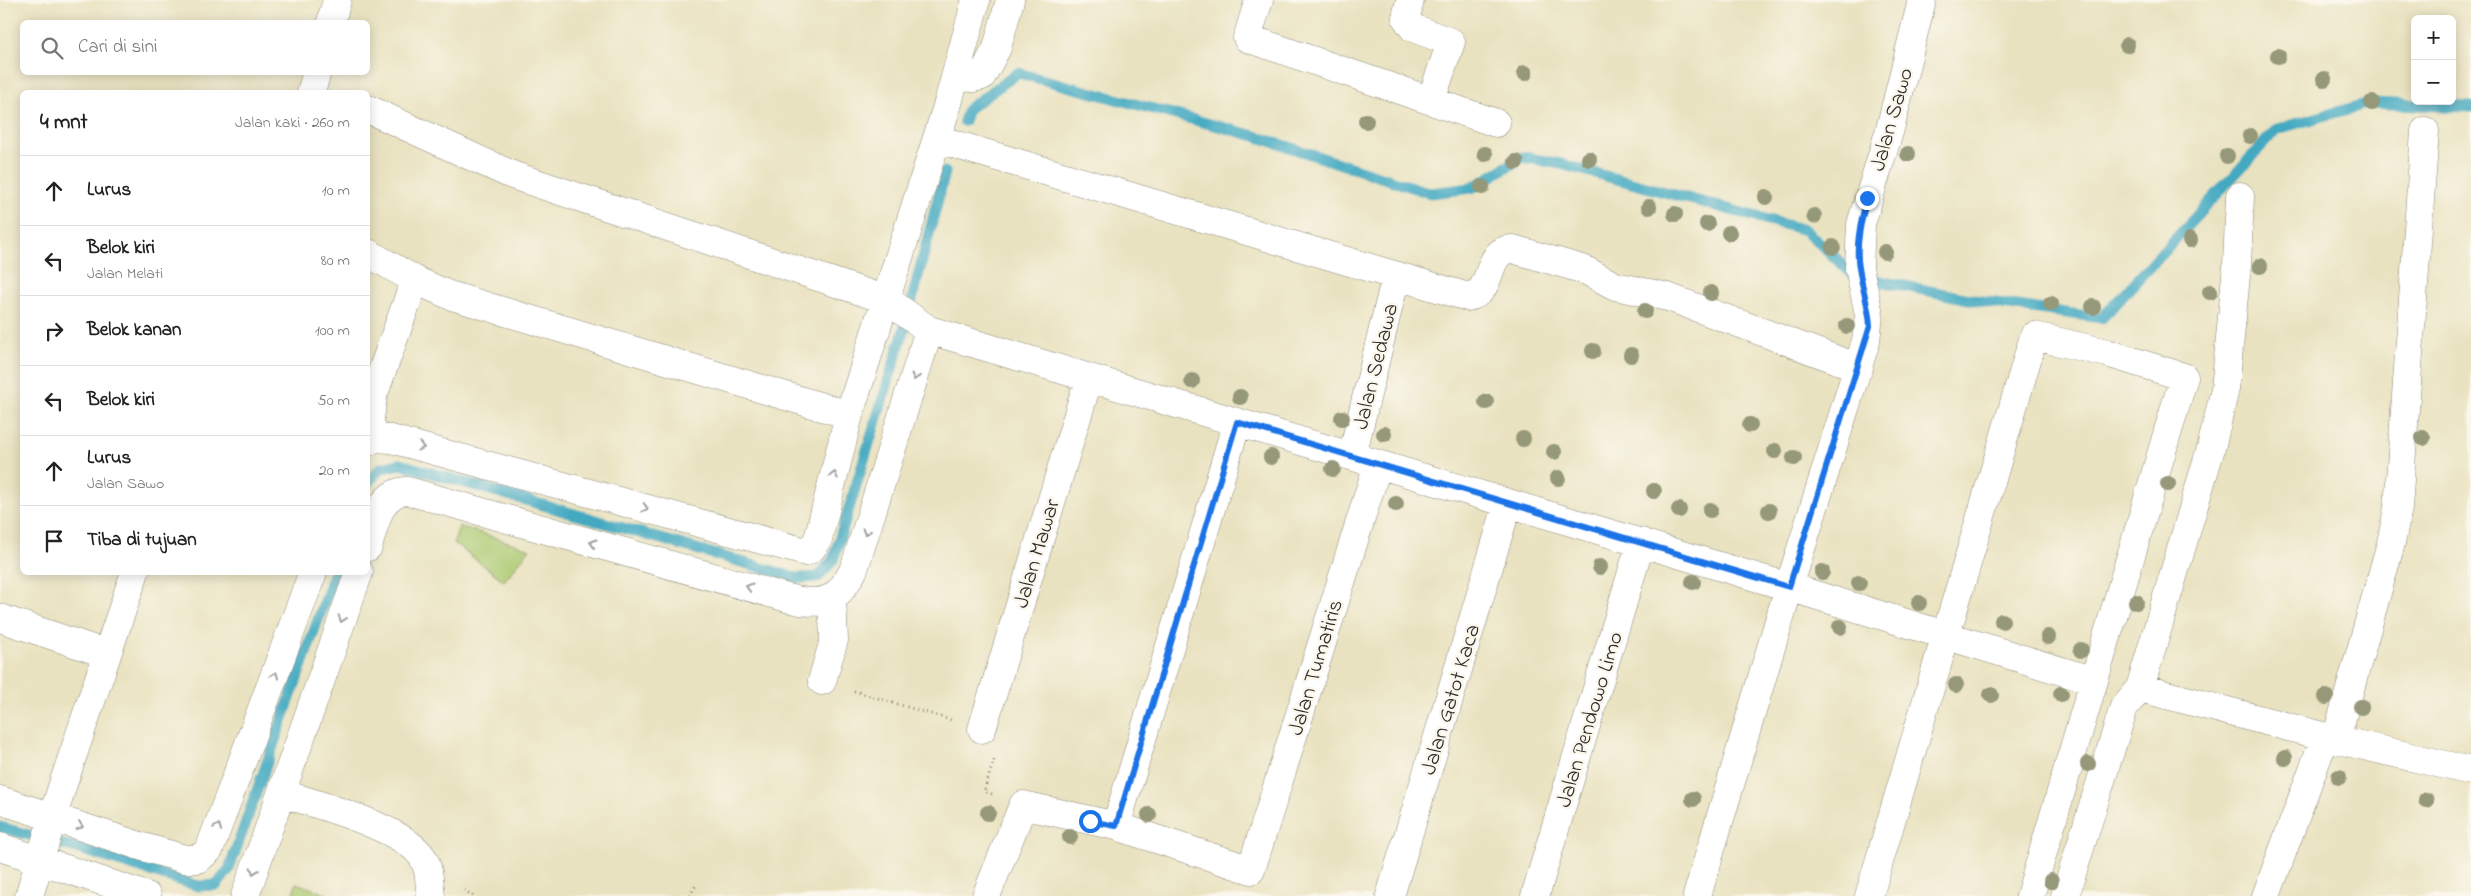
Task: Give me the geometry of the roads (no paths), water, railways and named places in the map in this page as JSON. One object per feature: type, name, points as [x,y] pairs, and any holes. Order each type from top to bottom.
[{"type":"street","points":[[332,20],[337,0]]},
{"type":"street","points":[[415,280],[370,395],[370,440],[391,439],[806,552],[812,548],[818,539],[849,415],[891,302],[976,0]]},
{"type":"street","points":[[955,77],[982,76],[997,48],[1010,0]]},
{"type":"street","points":[[1259,0],[1247,38],[1496,123]]},
{"type":"street","points":[[1410,0],[1406,18],[1413,28],[1451,42],[1431,100]]},
{"type":"street","name":"Jalan Sawo","points":[[1697,896],[1789,587],[1870,326],[1859,268],[1860,224],[1890,129],[1922,0]]},
{"type":"street","points":[[370,110],[512,175],[891,302],[925,326],[1089,378],[1640,542],[2094,681]]},
{"type":"street","points":[[2266,896],[2330,738],[2390,543],[2398,508],[2425,132]]},
{"type":"street","points":[[937,140],[1468,297],[1474,296],[1484,287],[1498,253],[1504,249],[1513,249],[1584,270],[1615,286],[1668,298],[1858,368]]},
{"type":"street","points":[[2065,896],[2124,707],[2140,688],[2211,448],[2225,388],[2237,265],[2240,196]]},
{"type":"street","points":[[370,254],[415,280],[449,295],[849,415]]},
{"type":"street","name":"Jalan Sedawa","points":[[1365,460],[1396,276]]},
{"type":"street","points":[[370,542],[385,501],[395,492],[408,491],[791,599],[815,602],[832,598],[844,587],[854,568],[925,326]]},
{"type":"street","points":[[1869,896],[2034,336],[2124,358],[2184,377],[2030,896]]},
{"type":"street","name":"Jalan Mawar","points":[[982,729],[1089,378]]},
{"type":"street","points":[[986,896],[1023,805],[1116,826],[1237,422]]},
{"type":"street","name":"Jalan Tumatiris","points":[[1116,826],[1251,870],[1365,460]]},
{"type":"street","name":"Jalan Gatot Kaca","points":[[1390,896],[1508,503]]},
{"type":"street","name":"Jalan Pendowo Limo","points":[[1535,896],[1640,542]]},
{"type":"street","points":[[30,896],[39,860],[134,575]]},
{"type":"street","points":[[0,800],[185,859],[198,859],[209,850],[313,575]]},
{"type":"street","points":[[246,896],[357,575]]},
{"type":"street","points":[[822,681],[834,640],[832,598]]},
{"type":"street","points":[[0,618],[107,654]]},
{"type":"street","points":[[2140,688],[2330,738],[2471,771]]},
{"type":"street","points":[[282,793],[383,828],[414,847],[425,861],[431,896]]},
{"type":"street","points":[[0,848],[147,896]]},
{"type":"waterway","points":[[964,121],[968,109],[1018,73],[1255,136],[1430,193],[1472,188],[1523,157],[1561,164],[1805,230],[1855,276],[1974,300],[2102,318],[2277,129],[2369,103],[2471,107]]},
{"type":"waterway","points":[[370,480],[381,468],[400,464],[797,578],[818,577],[833,560],[904,330],[945,172]]},
{"type":"waterway","points":[[0,827],[80,849],[198,886],[217,885],[229,869],[334,575]]}]
